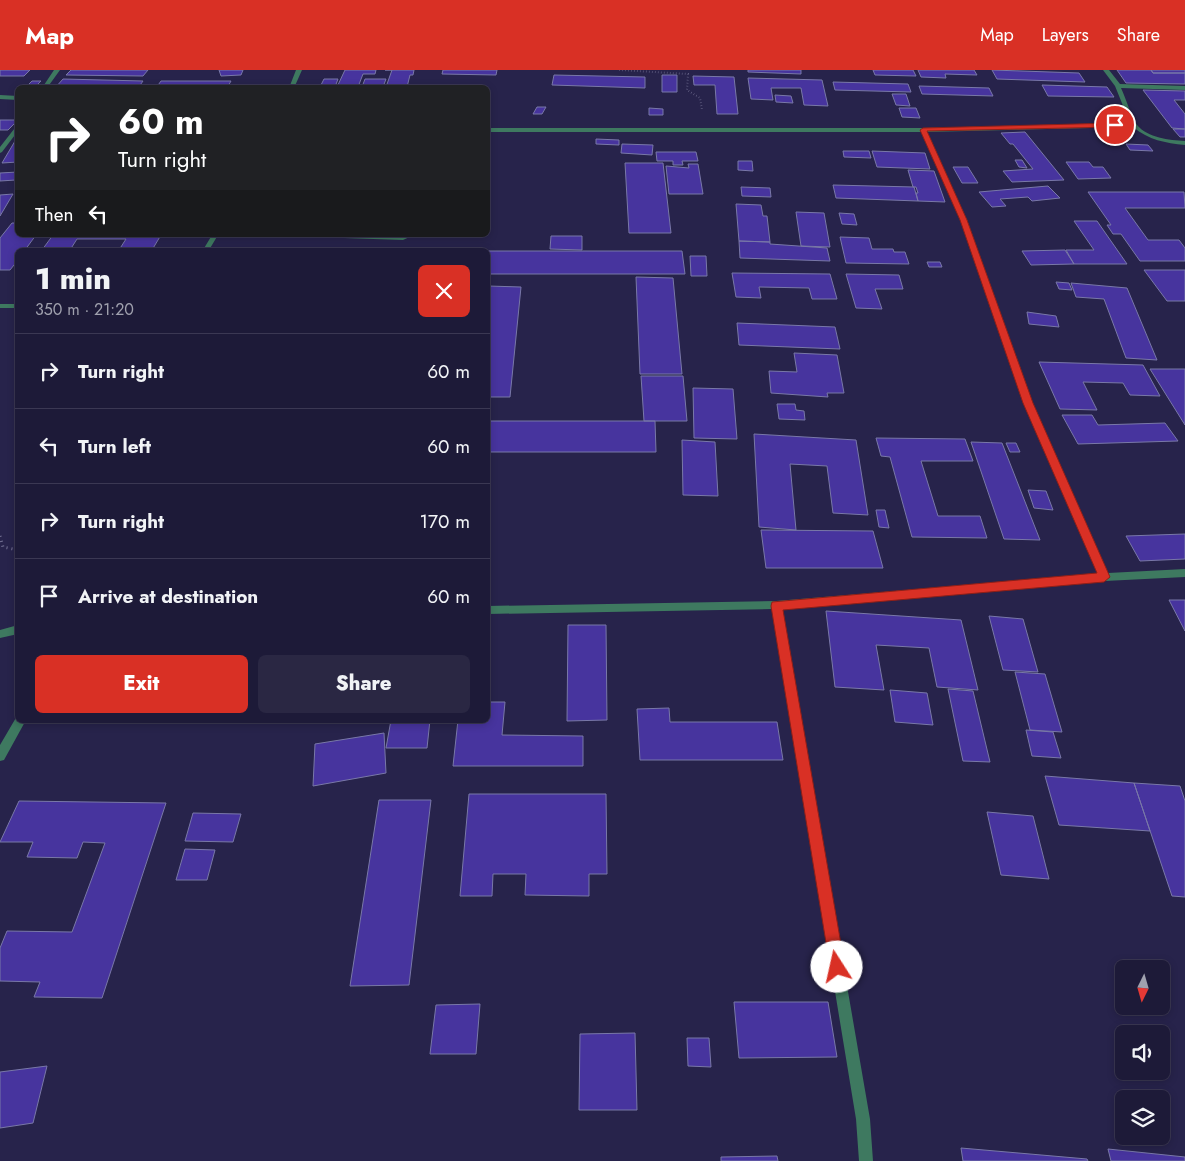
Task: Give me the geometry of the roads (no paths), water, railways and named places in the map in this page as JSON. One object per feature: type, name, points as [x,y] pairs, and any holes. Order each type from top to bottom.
[{"type":"street","points":[[46,85],[57,70]]},
{"type":"street","points":[[292,85],[299,70]]},
{"type":"street","points":[[1106,70],[1118,86],[1134,125],[1147,136],[1171,142],[1185,143]]},
{"type":"street","points":[[1118,86],[1185,88]]},
{"type":"street","points":[[0,97],[15,98]]},
{"type":"street","points":[[490,130],[923,130],[1134,125]]},
{"type":"street","points":[[0,151],[15,130]]},
{"type":"street","points":[[923,130],[964,220],[1028,403],[1104,577]]},
{"type":"street","points":[[207,248],[214,237]]},
{"type":"street","points":[[373,237],[406,237]]},
{"type":"street","points":[[0,306],[15,306]]},
{"type":"street","points":[[490,610],[776,606],[1104,577],[1185,573]]},
{"type":"street","points":[[776,606],[863,1119],[866,1161]]},
{"type":"street","points":[[0,634],[15,629]]},
{"type":"street","points":[[0,756],[19,723]]}]
